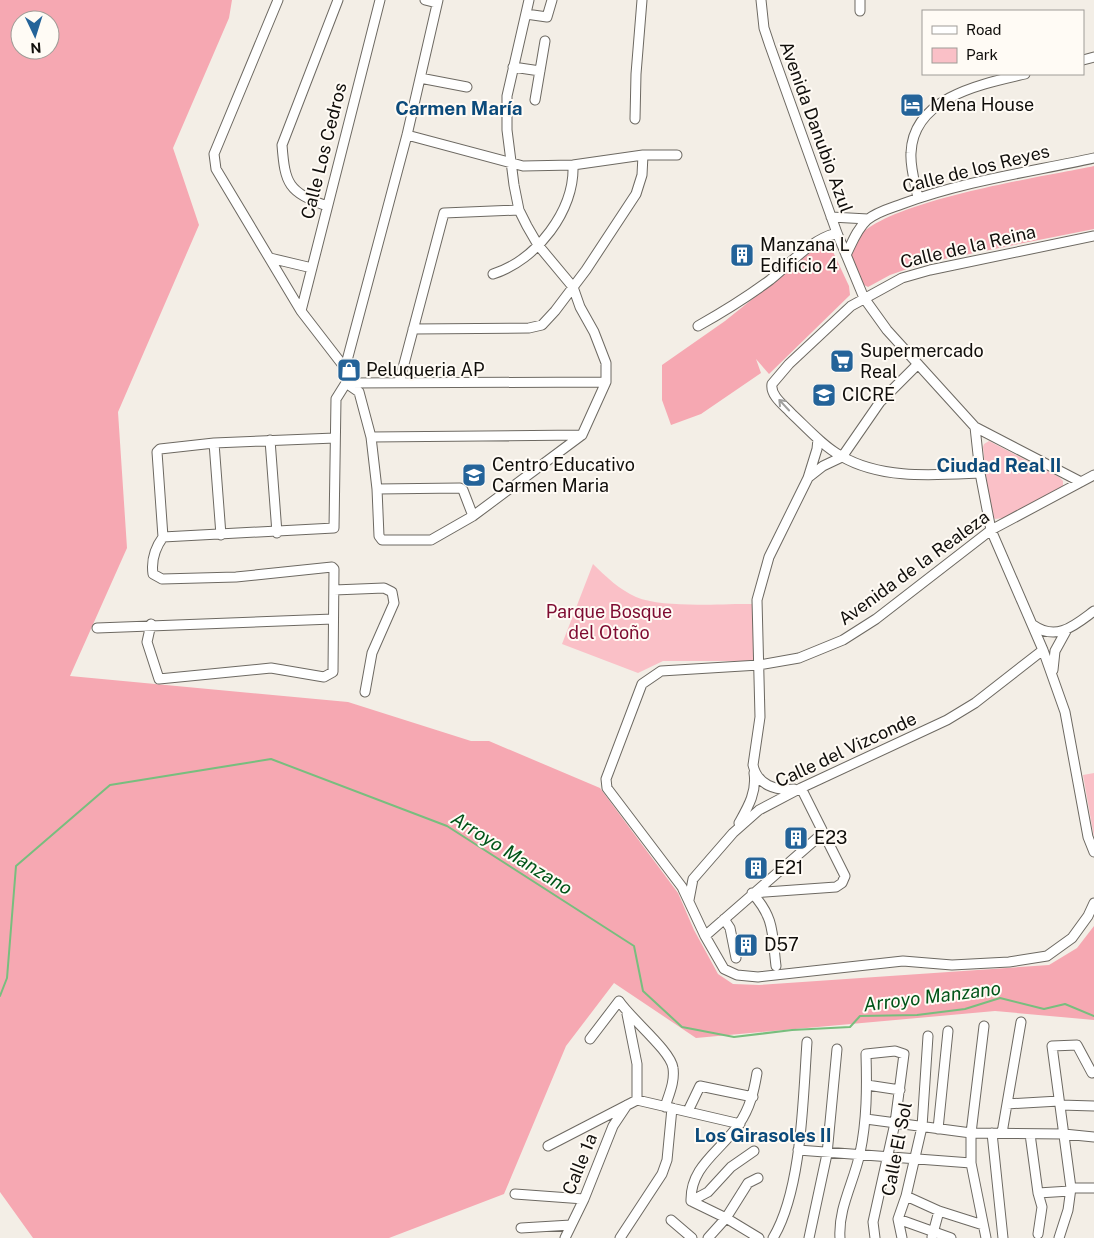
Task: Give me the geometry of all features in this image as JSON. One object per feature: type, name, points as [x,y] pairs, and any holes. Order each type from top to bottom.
[{"type":"street","points":[[278,0],[214,154],[216,169],[301,311],[345,368]]},
{"type":"street","points":[[327,206],[304,198],[291,188],[284,167],[282,144],[338,0]]},
{"type":"street","name":"Calle Los Cedros","points":[[301,311],[380,0]]},
{"type":"street","points":[[163,537],[277,533],[334,528],[336,399],[346,383],[345,368],[407,135],[438,2],[425,0]]},
{"type":"street","points":[[346,383],[359,392],[371,436],[377,489],[379,536],[382,540],[431,540],[473,516],[582,435],[606,382],[606,362],[594,332],[580,307],[573,287],[538,245],[519,210],[511,162],[507,96],[529,0]]},
{"type":"street","points":[[526,14],[547,17],[552,0]]},
{"type":"street","points":[[635,119],[636,74],[642,0]]},
{"type":"street","name":"Avenida Danubio Azul","points":[[761,0],[764,28],[770,46],[831,217],[864,298],[887,330],[975,428],[1082,482]]},
{"type":"street","points":[[860,0],[860,11]]},
{"type":"street","points":[[535,100],[545,41]]},
{"type":"street","points":[[513,67],[540,72]]},
{"type":"street","points":[[918,198],[911,152],[918,127],[926,116],[939,104],[968,89],[1021,75]]},
{"type":"street","points":[[420,78],[467,87]]},
{"type":"street","points":[[407,135],[523,166],[573,165],[643,155],[677,155]]},
{"type":"street","points":[[413,329],[529,328],[542,325],[573,287],[636,194],[642,175],[643,155]]},
{"type":"street","name":"Calle de los Reyes","points":[[831,217],[868,219],[918,198],[1032,170],[1094,158]]},
{"type":"street","points":[[494,274],[514,266],[538,245],[554,226],[569,200],[574,178],[573,165]]},
{"type":"street","points":[[399,383],[444,213],[519,210]]},
{"type":"street","points":[[846,255],[857,231],[868,219]]},
{"type":"street","points":[[698,326],[769,280],[816,242],[837,233]]},
{"type":"street","name":"Calle de la Reina","points":[[980,473],[896,473],[870,467],[842,457],[818,439],[773,394],[772,384],[830,324],[864,298],[881,288],[917,273],[1094,236]]},
{"type":"street","points":[[270,258],[312,268]]},
{"type":"street","points":[[808,478],[823,466],[842,457],[880,402],[918,364]]},
{"type":"street","points":[[346,383],[606,382]]},
{"type":"street","points":[[975,428],[980,473],[991,530],[1053,674],[1069,730],[1088,837],[1094,853]]},
{"type":"street","points":[[371,436],[582,435]]},
{"type":"street","points":[[151,624],[147,642],[159,679],[271,668],[324,677],[332,672],[334,569],[328,566],[236,577],[162,579],[153,574],[151,564],[157,545],[163,537],[157,452],[164,448],[214,443],[335,438]]},
{"type":"street","points":[[733,833],[749,806],[754,789],[753,765],[760,717],[757,600],[769,557],[808,478],[817,449],[818,439]]},
{"type":"street","points":[[270,440],[277,533]]},
{"type":"street","points":[[214,443],[221,535]]},
{"type":"street","name":"Avenida de la Realeza","points":[[677,881],[607,788],[606,780],[642,684],[649,677],[661,671],[676,669],[759,665],[799,658],[843,640],[876,619],[991,530],[1094,475]]},
{"type":"street","points":[[377,489],[460,488],[463,490],[473,516]]},
{"type":"street","points":[[334,590],[384,588],[392,592],[394,603],[372,653],[365,692]]},
{"type":"street","points":[[1053,674],[1055,651],[1066,631],[1094,611]]},
{"type":"street","points":[[97,628],[151,624],[233,624],[333,619]]},
{"type":"street","points":[[1032,624],[1048,632],[1066,631]]},
{"type":"street","name":"Calle del Vizconde","points":[[693,879],[733,833],[759,810],[801,788],[947,720],[975,703],[1043,650]]},
{"type":"street","points":[[752,893],[836,887],[842,883],[845,876],[801,788],[785,789],[766,785],[758,778],[753,765]]},
{"type":"street","points":[[705,936],[752,893],[824,833]]},
{"type":"street","points":[[689,902],[693,879],[677,881],[724,969],[737,975],[758,977],[903,961],[952,965],[1009,962],[1047,956],[1072,938],[1088,916],[1094,902]]},
{"type":"street","points":[[752,893],[770,918],[776,966]]},
{"type":"street","points":[[724,919],[730,928],[736,958]]},
{"type":"street","points":[[590,1039],[619,1001],[627,1013],[670,1057],[673,1067],[673,1081],[668,1108],[667,1160],[662,1174],[620,1238]]},
{"type":"street","points":[[627,1013],[637,1064],[637,1100]]},
{"type":"street","points":[[1002,1133],[1021,1022]]},
{"type":"street","points":[[984,1026],[971,1133],[971,1163],[986,1238]]},
{"type":"street","points":[[938,1129],[948,1031]]},
{"type":"street","name":"Calle El Sol","points":[[902,1238],[898,1219],[906,1196],[922,1127],[928,1036]]},
{"type":"street","points":[[773,1238],[783,1221],[798,1150],[807,1042]]},
{"type":"street","points":[[1059,1238],[1068,1210],[1070,1189],[1052,1046],[1077,1045],[1092,1073]]},
{"type":"street","points":[[809,1238],[827,1154],[837,1049]]},
{"type":"street","points":[[840,1238],[841,1215],[860,1155],[866,1119],[866,1054],[895,1051],[904,1054],[895,1123],[873,1222],[875,1238]]},
{"type":"street","points":[[691,1201],[691,1188],[703,1164],[740,1124],[753,1097],[757,1073]]},
{"type":"street","points":[[867,1085],[900,1090]]},
{"type":"street","points":[[688,1111],[700,1086],[753,1097]]},
{"type":"street","points":[[548,1146],[637,1100],[740,1124]]},
{"type":"street","points":[[1007,1104],[1059,1103],[1094,1106]]},
{"type":"street","name":"Calle 1a","points":[[565,1238],[584,1199],[614,1126],[627,1104]]},
{"type":"street","points":[[866,1119],[971,1133],[1064,1134],[1094,1137]]},
{"type":"street","points":[[992,1133],[1003,1238]]},
{"type":"street","points":[[1030,1134],[1038,1193],[1042,1207],[1038,1234]]},
{"type":"street","points":[[798,1150],[827,1154],[971,1163]]},
{"type":"street","points":[[691,1201],[708,1192],[732,1167],[754,1151]]},
{"type":"street","points":[[708,1238],[726,1218],[748,1183],[758,1178]]},
{"type":"street","points":[[1038,1193],[1094,1188]]},
{"type":"street","points":[[515,1194],[584,1199]]},
{"type":"street","points":[[906,1196],[938,1211],[983,1225]]},
{"type":"street","points":[[691,1201],[726,1218],[759,1238]]},
{"type":"street","points":[[932,1235],[938,1211]]},
{"type":"street","points":[[898,1219],[932,1235],[952,1238]]},
{"type":"street","points":[[671,1220],[692,1238]]},
{"type":"street","points":[[521,1228],[571,1225]]},
{"type":"green space","points":[[989,441],[1059,477],[1063,481],[1063,487],[1003,518],[995,519],[990,512],[983,447]]},
{"type":"green space","name":"Parque Bosque del Otoño","points":[[593,564],[624,591],[648,601],[694,605],[755,604],[753,661],[663,661],[638,673],[562,644]]},
{"type":"green space","points":[[1094,773],[1094,837],[1083,775]]},
{"type":"shaded area","points":[[0,0],[232,0],[229,18],[173,148],[199,225],[118,412],[127,548],[70,676],[348,702],[471,741],[489,741],[600,788],[678,893],[694,930],[718,974],[733,984],[759,985],[1049,965],[1077,948],[1094,926],[1094,1020],[995,1011],[696,1038],[614,983],[566,1046],[504,1194],[389,1238],[33,1238],[0,1192]]},
{"type":"shaded area","points":[[1094,166],[1094,229],[924,263],[890,275],[868,287],[862,284],[853,261],[852,247],[864,231],[889,217],[923,204],[961,193]]},
{"type":"shaded area","points":[[827,239],[849,286],[850,295],[769,374],[756,359],[761,373],[701,414],[671,425],[662,400],[662,365],[725,321]]},
{"type":"waterway","name":"Arroyo Manzano","points":[[0,996],[7,978],[16,866],[110,785],[271,759],[447,826],[634,946],[643,991],[682,1027],[734,1037],[792,1030],[850,1027],[860,1016],[917,1015],[965,1009],[1000,998],[1044,1009],[1065,1004],[1094,1016]]},
{"type":"place","name":"Mena House","points":[[912,105]]},
{"type":"place","name":"Manzana L Edificio 4","points":[[742,255]]},
{"type":"place","name":"Supermercado Real","points":[[842,361]]},
{"type":"place","name":"Peluqueria AP","points":[[349,370]]},
{"type":"place","name":"CICRE","points":[[824,395]]},
{"type":"place","name":"Centro Educativo Carmen Maria","points":[[474,475]]},
{"type":"place","name":"E23","points":[[796,838]]},
{"type":"place","name":"E21","points":[[756,868]]},
{"type":"place","name":"D57","points":[[746,945]]},
{"type":"district","name":"Carmen María","points":[[459,108]]},
{"type":"district","name":"Ciudad Real II","points":[[999,465]]},
{"type":"district","name":"Los Girasoles II","points":[[763,1135]]}]
